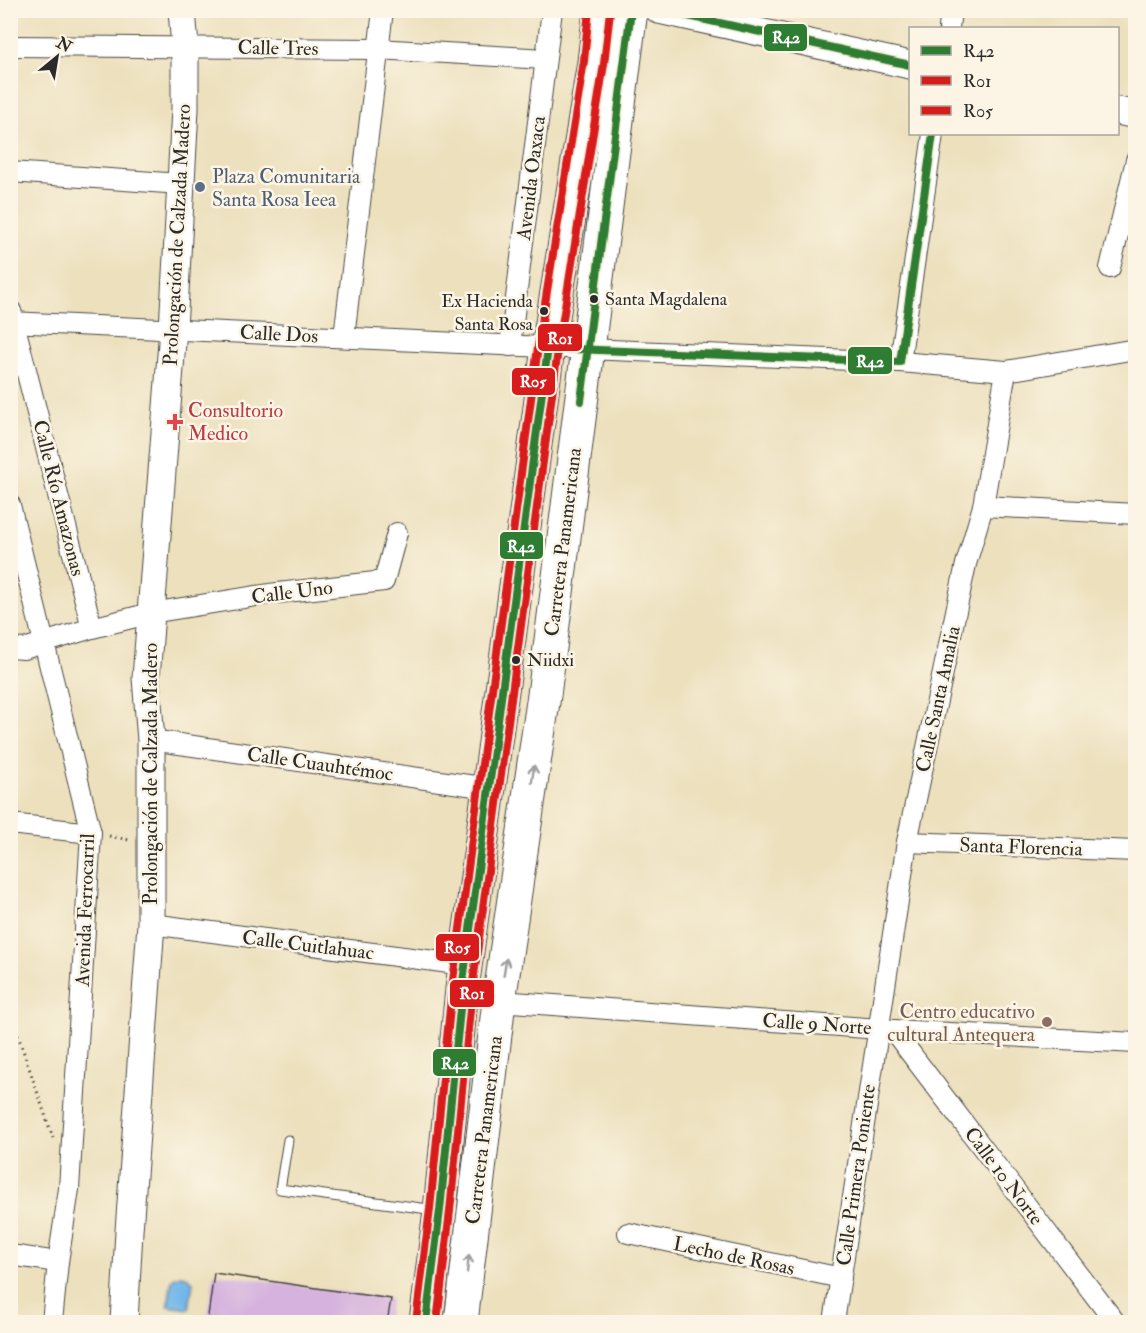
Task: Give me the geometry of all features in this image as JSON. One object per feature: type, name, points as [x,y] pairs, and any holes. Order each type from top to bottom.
[{"type":"highway","name":"Carretera Panamericana","points":[[426,1323],[465,965],[548,348],[600,10]]},
{"type":"highway","name":"Carretera Panamericana","points":[[461,1323],[499,1001],[544,694],[631,10]]},
{"type":"street","name":"Prolongación de Calzada Madero","points":[[124,1323],[152,924],[151,740],[146,678],[173,329],[181,184],[185,109],[185,46],[182,10]]},
{"type":"street","points":[[344,338],[383,10]]},
{"type":"street","name":"Avenida Oaxaca","points":[[510,346],[552,10]]},
{"type":"street","points":[[659,10],[909,65]]},
{"type":"street","points":[[949,27],[951,10]]},
{"type":"street","name":"Calle Tres","points":[[10,46],[377,49],[545,59]]},
{"type":"street","points":[[1119,111],[1136,115]]},
{"type":"street","points":[[900,362],[933,135]]},
{"type":"street","points":[[1110,268],[1136,160]]},
{"type":"street","points":[[10,172],[181,184]]},
{"type":"street","name":"Calle Dos","points":[[12,317],[173,329],[548,348],[900,362],[1006,371],[1136,349]]},
{"type":"street","name":"Calle Río Amazonas","points":[[12,317],[92,628]]},
{"type":"street","name":"Calle Santa Amalia","points":[[886,1029],[907,842],[966,564],[983,506],[1006,371]]},
{"type":"street","name":"Avenida Ferrocarril","points":[[10,505],[91,833],[69,1189],[52,1323]]},
{"type":"street","points":[[983,506],[1136,514]]},
{"type":"street","name":"Calle Uno","points":[[151,613],[269,594],[384,581],[397,533]]},
{"type":"street","points":[[10,648],[24,649],[151,613]]},
{"type":"street","name":"Calle Cuauhtémoc","points":[[151,740],[489,788]]},
{"type":"street","points":[[10,825],[91,833]]},
{"type":"street","name":"Santa Florencia","points":[[907,842],[1136,851]]},
{"type":"street","name":"Calle Cuitlahuac","points":[[152,924],[465,965]]},
{"type":"street","name":"Calle 9 Norte","points":[[499,1001],[886,1029],[1136,1043]]},
{"type":"street","name":"Calle Primera Poniente","points":[[834,1323],[886,1029]]},
{"type":"street","name":"Calle 10 Norte","points":[[886,1029],[1115,1323]]},
{"type":"street","name":"Lecho de Rosas","points":[[628,1233],[841,1278]]},
{"type":"street","points":[[10,1255],[58,1262]]},
{"type":"lane","points":[[288,1140],[280,1189],[440,1210]]},
{"type":"path","points":[[91,833],[151,844]]},
{"type":"path","points":[[10,1012],[55,1144]]},
{"type":"water","points":[[180,1275],[186,1276],[193,1282],[189,1309],[168,1306],[172,1279]]},
{"type":"building","points":[[214,1273],[391,1299],[387,1323],[207,1323]]},
{"type":"transit line","name":"R05","points":[[416,1321],[430,1209],[452,988],[538,347],[584,61],[589,10]]},
{"type":"transit line","name":"R42","points":[[581,401],[631,10]]},
{"type":"transit line","name":"R42","points":[[661,10],[909,65]]},
{"type":"transit line","name":"R01","points":[[437,1322],[472,990],[558,350],[604,64],[610,11]]},
{"type":"transit line","name":"R42","points":[[426,1322],[440,1210],[462,989],[548,348],[900,362],[933,135]]},
{"type":"place","name":"Plaza Comunitaria Santa Rosa Ieea","points":[[200,187]]},
{"type":"place","name":"Santa Magdalena","points":[[594,299]]},
{"type":"place","name":"Ex Hacienda Santa Rosa","points":[[544,311]]},
{"type":"place","name":"Consultorio Medico","points":[[175,422]]},
{"type":"place","name":"Niidxi","points":[[516,660]]},
{"type":"place","name":"Centro educativo cultural Antequera","points":[[1047,1022]]}]
